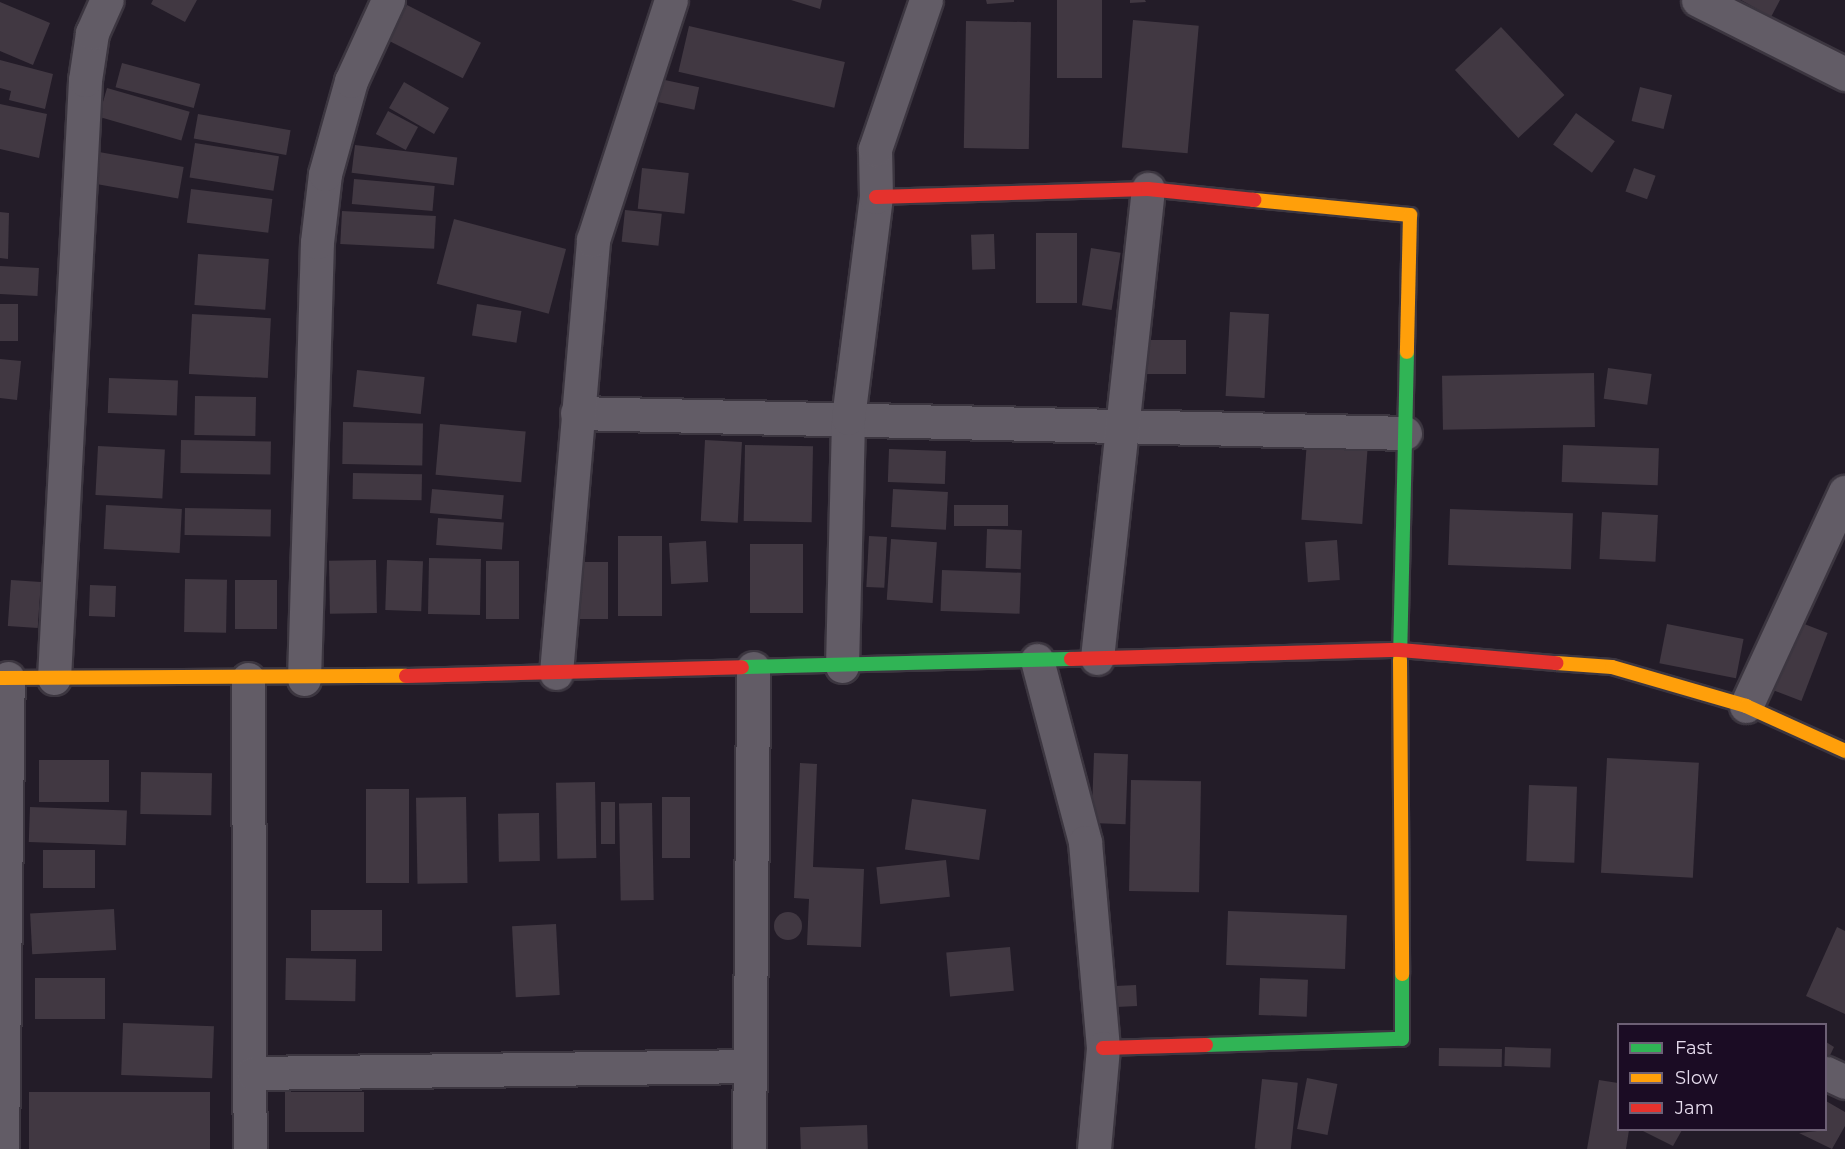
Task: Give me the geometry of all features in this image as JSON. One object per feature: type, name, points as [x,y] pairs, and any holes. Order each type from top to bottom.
[{"type":"street","points":[[54,678],[85,80],[92,33],[107,0]]},
{"type":"street","points":[[304,679],[317,242],[325,174],[351,81],[388,0]]},
{"type":"street","points":[[556,673],[593,240],[671,0]]},
{"type":"street","points":[[842,666],[848,418],[876,197],[875,149],[926,0]]},
{"type":"street","points":[[1698,0],[1845,74]]},
{"type":"street","points":[[876,197],[1148,189],[1410,214],[1400,650],[1401,1039],[1102,1048]]},
{"type":"street","points":[[1097,658],[1148,189]]},
{"type":"street","points":[[577,413],[1405,433]]},
{"type":"street","points":[[1746,706],[1845,492]]},
{"type":"street","points":[[2,1149],[4,678],[304,679],[1400,650],[1612,667],[1746,706],[1845,750]]},
{"type":"street","points":[[1037,660],[1085,842],[1102,1048],[1094,1149]]},
{"type":"street","points":[[748,1149],[753,668]]},
{"type":"street","points":[[248,679],[253,1073],[250,1149]]},
{"type":"street","points":[[253,1073],[749,1066]]},
{"type":"street","points":[[1827,1073],[1845,1082]]},
{"type":"building","points":[[153,0],[197,0],[185,22],[151,4]]},
{"type":"building","points":[[791,0],[822,0],[820,9]]},
{"type":"building","points":[[986,0],[1014,0],[1014,2],[987,4]]},
{"type":"building","points":[[1057,0],[1102,0],[1102,78],[1057,78]]},
{"type":"building","points":[[1130,0],[1145,0],[1146,2],[1130,3]]},
{"type":"building","points":[[1741,0],[1780,0],[1771,17]]},
{"type":"building","points":[[0,2],[50,23],[33,65],[0,51]]},
{"type":"building","points":[[407,5],[481,43],[463,78],[389,41]]},
{"type":"building","points":[[1133,20],[1199,26],[1188,153],[1122,148]]},
{"type":"building","points":[[966,21],[1031,22],[1029,149],[964,148]]},
{"type":"building","points":[[689,26],[845,62],[834,108],[678,72]]},
{"type":"building","points":[[1501,27],[1564,95],[1518,138],[1455,70]]},
{"type":"building","points":[[0,60],[53,74],[45,109],[9,100],[11,91],[0,88]]},
{"type":"building","points":[[122,63],[200,84],[194,108],[116,87]]},
{"type":"building","points":[[660,79],[699,87],[694,110],[655,101]]},
{"type":"building","points":[[404,82],[449,108],[434,134],[389,108]]},
{"type":"building","points":[[1640,87],[1672,95],[1664,129],[1632,121]]},
{"type":"building","points":[[107,88],[190,112],[181,141],[99,117]]},
{"type":"building","points":[[0,104],[47,114],[39,158],[0,149]]},
{"type":"building","points":[[388,111],[418,127],[406,150],[376,134]]},
{"type":"building","points":[[1576,113],[1615,141],[1592,173],[1553,145]]},
{"type":"building","points":[[198,114],[291,130],[286,155],[194,139]]},
{"type":"building","points":[[195,143],[279,156],[273,191],[190,178]]},
{"type":"building","points":[[355,145],[457,158],[454,185],[352,173]]},
{"type":"building","points":[[99,152],[184,167],[178,198],[93,184]]},
{"type":"building","points":[[642,168],[689,173],[684,214],[638,209]]},
{"type":"building","points":[[1634,168],[1656,176],[1647,199],[1625,191]]},
{"type":"building","points":[[354,179],[435,186],[433,211],[352,204]]},
{"type":"building","points":[[191,189],[272,199],[268,233],[187,223]]},
{"type":"building","points":[[625,210],[662,214],[658,246],[622,242]]},
{"type":"building","points":[[342,211],[436,216],[434,249],[340,244]]},
{"type":"building","points":[[0,212],[9,213],[8,259],[0,258]]},
{"type":"building","points":[[454,219],[566,249],[549,314],[437,284]]},
{"type":"building","points":[[1036,233],[1077,233],[1077,303],[1036,303]]},
{"type":"building","points":[[994,234],[995,269],[972,270],[971,235]]},
{"type":"building","points":[[1091,248],[1121,253],[1112,310],[1082,305]]},
{"type":"building","points":[[198,254],[269,259],[265,310],[194,305]]},
{"type":"building","points":[[0,266],[39,268],[37,296],[0,294]]},
{"type":"building","points":[[0,304],[18,304],[18,341],[0,341]]},
{"type":"building","points":[[477,304],[521,311],[516,343],[472,336]]},
{"type":"building","points":[[1230,312],[1269,314],[1265,398],[1226,396]]},
{"type":"building","points":[[192,314],[271,318],[268,378],[189,374]]},
{"type":"building","points":[[1142,340],[1186,340],[1186,374],[1142,374]]},
{"type":"building","points":[[0,359],[21,361],[17,400],[0,398]]},
{"type":"building","points":[[1608,368],[1652,374],[1647,405],[1604,399]]},
{"type":"building","points":[[357,370],[425,377],[421,414],[353,407]]},
{"type":"building","points":[[1594,373],[1595,427],[1443,430],[1442,376]]},
{"type":"building","points":[[109,378],[178,380],[177,415],[108,413]]},
{"type":"building","points":[[195,396],[256,397],[255,436],[194,435]]},
{"type":"building","points":[[343,422],[423,423],[422,465],[342,464]]},
{"type":"building","points":[[440,424],[526,431],[521,482],[436,475]]},
{"type":"building","points":[[181,440],[271,442],[270,475],[180,473]]},
{"type":"building","points":[[705,440],[742,442],[738,523],[701,521]]},
{"type":"building","points":[[1307,440],[1368,444],[1362,524],[1301,520]]},
{"type":"building","points":[[745,445],[813,446],[812,522],[744,521]]},
{"type":"building","points":[[1563,445],[1659,448],[1658,485],[1562,482]]},
{"type":"building","points":[[98,446],[165,450],[162,498],[95,495]]},
{"type":"building","points":[[889,449],[946,451],[945,484],[888,482]]},
{"type":"building","points":[[353,473],[422,474],[422,500],[353,499]]},
{"type":"building","points":[[432,489],[504,495],[502,519],[430,513]]},
{"type":"building","points":[[893,489],[948,492],[946,530],[891,527]]},
{"type":"building","points":[[106,505],[182,509],[180,553],[104,549]]},
{"type":"building","points":[[954,505],[1008,505],[1008,526],[954,526]]},
{"type":"building","points":[[185,508],[271,510],[271,536],[185,535]]},
{"type":"building","points":[[1450,509],[1573,513],[1571,569],[1448,565]]},
{"type":"building","points":[[1602,512],[1658,515],[1655,562],[1600,559]]},
{"type":"building","points":[[438,518],[504,523],[502,550],[436,545]]},
{"type":"building","points":[[987,529],[1022,530],[1021,569],[986,568]]},
{"type":"building","points":[[618,536],[662,536],[662,616],[618,616]]},
{"type":"building","points":[[869,536],[887,537],[884,588],[866,587]]},
{"type":"building","points":[[891,539],[937,542],[933,603],[887,600]]},
{"type":"building","points":[[1337,540],[1340,580],[1308,582],[1305,542]]},
{"type":"building","points":[[706,541],[708,582],[671,584],[669,543]]},
{"type":"building","points":[[750,544],[803,544],[803,613],[750,613]]},
{"type":"building","points":[[429,558],[481,559],[480,615],[428,614]]},
{"type":"building","points":[[376,560],[377,613],[330,614],[329,561]]},
{"type":"building","points":[[387,560],[423,561],[421,611],[385,610]]},
{"type":"building","points":[[486,561],[519,561],[519,619],[486,619]]},
{"type":"building","points":[[574,562],[608,562],[608,619],[574,619]]},
{"type":"building","points":[[942,570],[1021,573],[1020,614],[941,611]]},
{"type":"building","points":[[185,579],[227,580],[226,633],[184,632]]},
{"type":"building","points":[[11,580],[41,582],[38,628],[8,626]]},
{"type":"building","points":[[235,580],[277,580],[277,629],[235,629]]},
{"type":"building","points":[[90,585],[116,586],[115,617],[89,616]]},
{"type":"building","points":[[1794,620],[1828,633],[1801,701],[1768,688]]},
{"type":"building","points":[[1667,624],[1744,639],[1736,678],[1659,663]]},
{"type":"building","points":[[1094,753],[1128,754],[1126,824],[1092,823]]},
{"type":"building","points":[[1607,758],[1699,763],[1693,878],[1601,873]]},
{"type":"building","points":[[39,760],[109,760],[109,802],[39,802]]},
{"type":"building","points":[[800,763],[817,764],[813,867],[864,869],[861,947],[807,945],[809,899],[794,898]]},
{"type":"building","points":[[141,772],[212,773],[211,815],[140,814]]},
{"type":"building","points":[[1131,780],[1201,781],[1199,892],[1129,891]]},
{"type":"building","points":[[595,782],[596,858],[557,859],[556,783]]},
{"type":"building","points":[[1529,785],[1577,787],[1574,863],[1526,861]]},
{"type":"building","points":[[366,789],[409,789],[409,883],[366,883]]},
{"type":"building","points":[[466,797],[468,883],[418,884],[416,798]]},
{"type":"building","points":[[662,797],[690,797],[690,858],[662,858]]},
{"type":"building","points":[[912,799],[986,809],[979,860],[905,850]]},
{"type":"building","points":[[601,802],[615,802],[615,844],[601,844]]},
{"type":"building","points":[[652,803],[654,900],[621,901],[619,804]]},
{"type":"building","points":[[30,807],[127,810],[126,845],[29,842]]},
{"type":"building","points":[[539,813],[540,861],[499,862],[498,814]]},
{"type":"building","points":[[43,850],[95,850],[95,888],[43,888]]},
{"type":"building","points":[[946,860],[950,897],[880,904],[876,867]]},
{"type":"building","points":[[114,909],[116,950],[32,954],[30,913]]},
{"type":"building","points":[[311,910],[382,910],[382,951],[311,951]]},
{"type":"building","points":[[1228,911],[1347,915],[1345,969],[1226,965]]},
{"type":"building","points":[[788,912],[798,916],[802,926],[798,936],[788,940],[778,936],[774,926],[778,916]]},
{"type":"building","points":[[556,924],[560,995],[516,997],[512,926]]},
{"type":"building","points":[[1837,927],[1845,931],[1845,1014],[1806,996]]},
{"type":"building","points":[[1010,947],[1014,991],[950,996],[946,953]]},
{"type":"building","points":[[286,958],[356,959],[355,1001],[285,1000]]},
{"type":"building","points":[[35,978],[105,978],[105,1019],[35,1019]]},
{"type":"building","points":[[1260,978],[1308,980],[1307,1017],[1259,1015]]},
{"type":"building","points":[[1136,985],[1137,1006],[1116,1007],[1115,986]]},
{"type":"building","points":[[123,1023],[214,1026],[212,1078],[121,1075]]},
{"type":"building","points":[[1827,1043],[1834,1047],[1827,1062]]},
{"type":"building","points":[[1505,1047],[1551,1049],[1550,1068],[1504,1066]]},
{"type":"building","points":[[1439,1048],[1502,1049],[1502,1067],[1439,1066]]},
{"type":"building","points":[[1307,1078],[1337,1084],[1328,1135],[1297,1129]]},
{"type":"building","points":[[1262,1079],[1298,1083],[1291,1149],[1255,1149]]},
{"type":"building","points":[[1599,1080],[1617,1083],[1617,1131],[1629,1131],[1626,1149],[1587,1149]]},
{"type":"building","points":[[29,1092],[210,1092],[210,1149],[29,1149]]},
{"type":"building","points":[[285,1092],[364,1092],[364,1132],[285,1132]]},
{"type":"building","points":[[1827,1102],[1845,1112],[1845,1126],[1832,1149],[1799,1133],[1827,1131]]},
{"type":"building","points":[[867,1125],[868,1149],[801,1149],[800,1127]]},
{"type":"building","points":[[1643,1131],[1681,1131],[1673,1146]]},
{"type":"traffic: fast","points":[[1400,660],[1407,352]]},
{"type":"traffic: fast","points":[[742,667],[1071,659]]},
{"type":"traffic: fast","points":[[1206,1045],[1402,1039],[1402,974]]},
{"type":"traffic: slow","points":[[1254,200],[1410,215],[1407,352]]},
{"type":"traffic: slow","points":[[1400,660],[1402,974]]},
{"type":"traffic: slow","points":[[1556,663],[1612,667],[1746,706],[1845,751]]},
{"type":"traffic: slow","points":[[0,678],[406,676]]},
{"type":"traffic: jam","points":[[876,197],[1148,189],[1254,200]]},
{"type":"traffic: jam","points":[[1071,659],[1400,650],[1556,663]]},
{"type":"traffic: jam","points":[[406,676],[742,667]]},
{"type":"traffic: jam","points":[[1103,1048],[1206,1045]]}]
